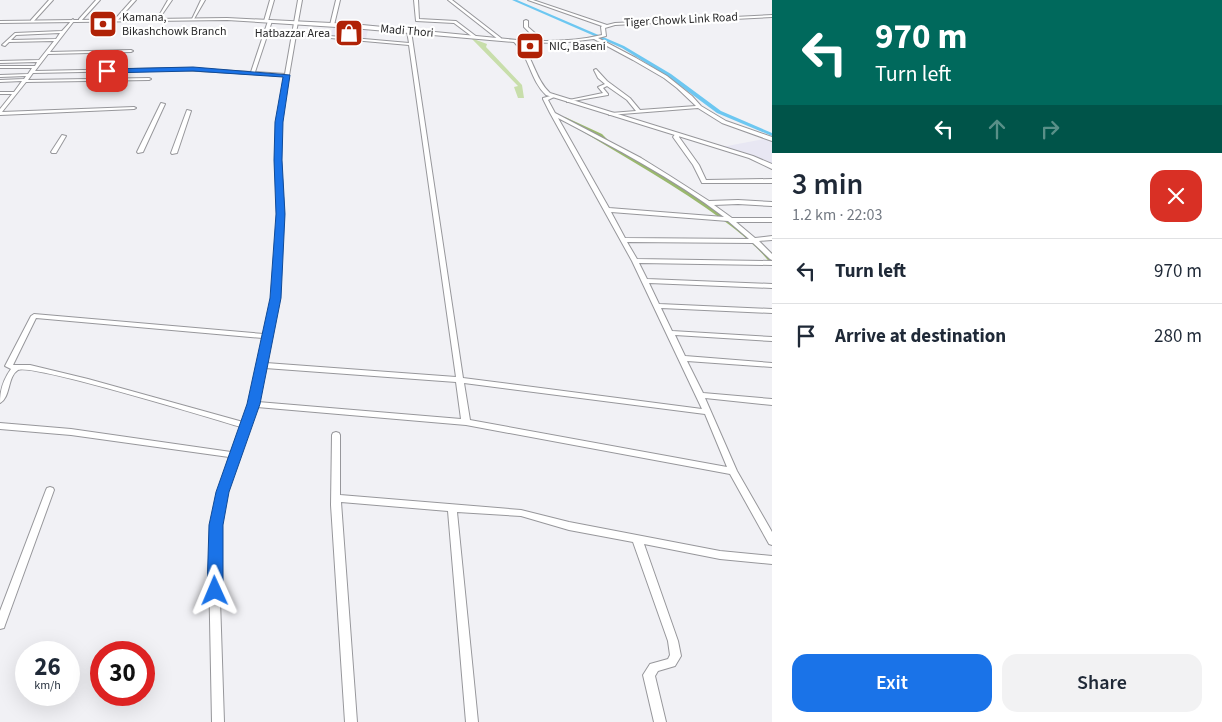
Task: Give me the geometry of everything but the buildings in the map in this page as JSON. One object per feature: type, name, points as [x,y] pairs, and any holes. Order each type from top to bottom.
[{"type":"main road","name":"Madi Thori","points":[[0,22],[193,18],[332,25],[516,41]]},
{"type":"main road","points":[[516,41],[520,44],[539,85],[552,96],[751,157],[772,167]]},
{"type":"street","points":[[32,21],[51,0]]},
{"type":"street","points":[[80,20],[98,0]]},
{"type":"street","points":[[117,20],[134,0]]},
{"type":"street","points":[[158,18],[170,0]]},
{"type":"street","points":[[193,18],[203,0]]},
{"type":"street","points":[[253,73],[272,0]]},
{"type":"street","points":[[218,722],[214,569],[216,525],[222,492],[254,404],[276,298],[281,214],[278,160],[279,122],[300,0]]},
{"type":"street","points":[[332,25],[338,0]]},
{"type":"street","points":[[416,0],[416,20],[455,22],[475,37]]},
{"type":"street","points":[[450,0],[500,40]]},
{"type":"street","points":[[530,0],[606,26]]},
{"type":"street","name":"Tiger Chowk Link Road","points":[[597,37],[604,35],[601,29],[606,26],[772,16]]},
{"type":"street","points":[[73,20],[14,93],[3,103],[0,113],[126,110],[134,108]]},
{"type":"street","points":[[516,41],[534,34],[526,27],[526,21]]},
{"type":"street","points":[[409,31],[466,422]]},
{"type":"street","points":[[57,40],[6,43],[15,34],[63,32]]},
{"type":"street","points":[[295,34],[411,44]]},
{"type":"street","points":[[516,41],[554,43],[597,37],[641,62],[682,91],[699,107],[724,122],[772,139]]},
{"type":"street","points":[[46,53],[131,52]]},
{"type":"street","points":[[0,62],[40,61]]},
{"type":"street","points":[[0,68],[36,66]]},
{"type":"street","points":[[0,76],[181,69],[287,75]]},
{"type":"street","points":[[596,70],[600,79],[634,104],[638,110]]},
{"type":"street","points":[[0,81],[149,79]]},
{"type":"street","points":[[568,101],[606,94],[600,87],[607,85]]},
{"type":"street","points":[[0,93],[14,93]]},
{"type":"street","points":[[552,96],[545,99],[646,281],[708,412],[733,471],[772,541]]},
{"type":"street","points":[[140,152],[163,104]]},
{"type":"street","points":[[610,114],[638,110],[699,107]]},
{"type":"street","points":[[174,153],[189,111]]},
{"type":"street","points":[[552,113],[641,162],[733,220],[756,240],[772,258]]},
{"type":"street","points":[[678,134],[676,137],[696,165],[704,182],[772,181]]},
{"type":"street","points":[[54,152],[64,136]]},
{"type":"street","points":[[706,203],[772,204]]},
{"type":"street","points":[[606,210],[733,220],[772,220]]},
{"type":"street","points":[[623,240],[756,240],[772,238]]},
{"type":"street","points":[[635,261],[772,263]]},
{"type":"street","points":[[646,281],[772,286]]},
{"type":"street","points":[[658,306],[772,311]]},
{"type":"street","points":[[246,426],[54,372],[9,366],[34,316],[267,336]]},
{"type":"street","points":[[671,333],[772,339]]},
{"type":"street","points":[[683,358],[772,365]]},
{"type":"street","points":[[261,365],[460,380],[708,412]]},
{"type":"street","points":[[0,400],[15,368]]},
{"type":"street","points":[[700,395],[772,402]]},
{"type":"street","points":[[254,404],[466,422],[733,471]]},
{"type":"street","points":[[0,426],[71,432],[234,455]]},
{"type":"street","points":[[336,435],[337,498],[351,722]]},
{"type":"street","points":[[0,625],[50,490]]},
{"type":"street","points":[[337,498],[521,513],[569,526],[720,555],[772,560]]},
{"type":"street","points":[[452,508],[472,722]]},
{"type":"street","points":[[637,539],[673,641],[676,656],[671,662],[654,667],[649,675],[660,722]]},
{"type":"shaded area","name":"Hatbazzar Area","points":[[333,28],[368,30],[366,39],[330,36]]},
{"type":"shaded area","points":[[764,139],[772,141],[772,164],[757,157],[722,147]]},
{"type":"green space","points":[[471,38],[487,44],[486,47],[522,85],[524,98],[518,98],[514,87],[518,86]]},
{"type":"green space","points":[[557,116],[565,117],[602,134],[611,143],[642,158],[733,219],[772,253],[772,265],[750,241],[706,208]]},
{"type":"waterway","points":[[514,0],[623,47],[669,75],[719,112],[772,135]]},
{"type":"place","name":"Kamana, Bikashchowk Branch","points":[[103,24]]},
{"type":"place","name":"Hatbazzar Area","points":[[349,33]]},
{"type":"place","name":"NIC, Baseni","points":[[530,46]]},
{"type":"route","points":[[107,71],[193,69],[287,75],[279,122],[278,160],[281,214],[276,298],[254,404],[222,492],[216,525],[215,591]]}]
